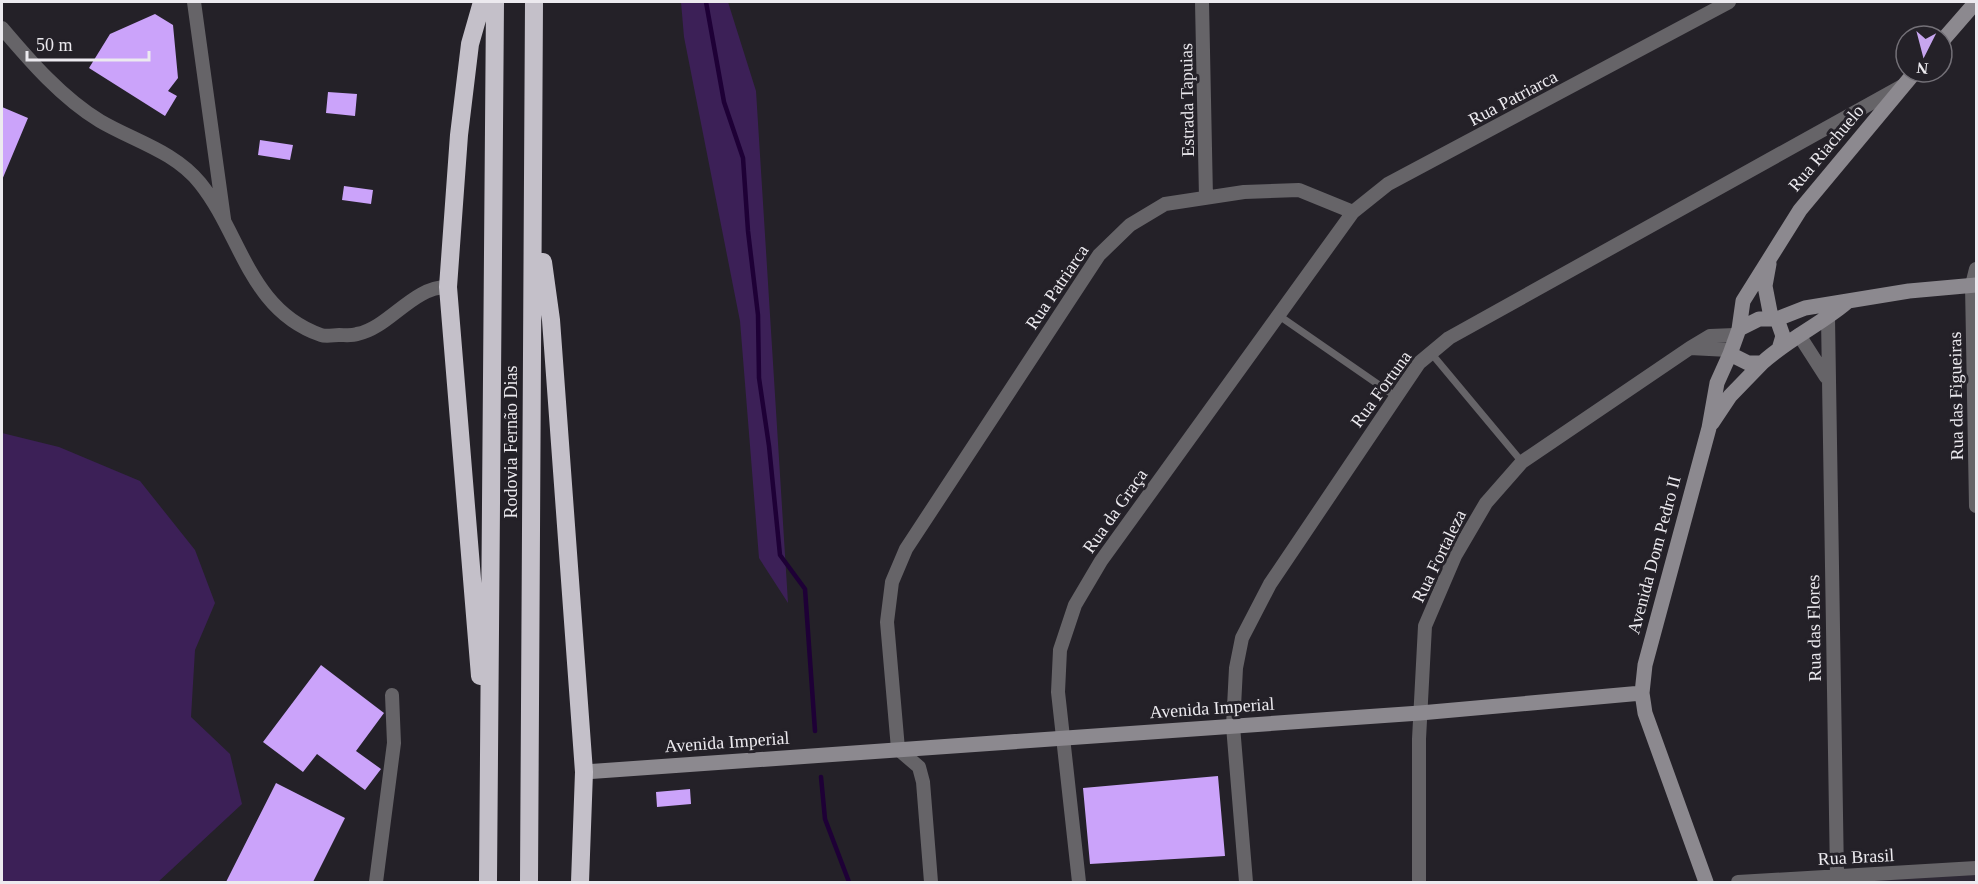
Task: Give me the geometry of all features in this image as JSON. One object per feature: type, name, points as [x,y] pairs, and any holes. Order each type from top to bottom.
[{"type":"highway","points":[[482,2],[468,56],[459,135],[448,287],[489,776]]},
{"type":"highway","name":"Rodovia Fernão Dias","points":[[488,882],[495,2]]},
{"type":"highway","name":"Rodovia Fernão Dias","points":[[529,882],[534,2]]},
{"type":"highway","points":[[534,200],[551,320],[584,772],[580,882]]},
{"type":"main road","points":[[1954,27],[1976,2]]},
{"type":"main road","name":"Rua Riachuelo","points":[[1730,352],[1737,332],[1743,301],[1772,252],[1823,181],[1903,85]]},
{"type":"main road","name":"Rua Riachuelo","points":[[1772,252],[1765,286],[1774,318],[1783,336],[1780,346]]},
{"type":"main road","points":[[1737,332],[1805,308],[1909,291],[1974,285]]},
{"type":"main road","points":[[1780,346],[1828,318],[1847,302]]},
{"type":"main road","name":"Avenida Dom Pedro II","points":[[1709,429],[1730,396],[1780,346]]},
{"type":"main road","points":[[1730,352],[1748,363],[1762,363]]},
{"type":"main road","name":"Avenida Dom Pedro II","points":[[1642,693],[1645,665],[1709,429],[1717,383],[1730,352]]},
{"type":"main road","points":[[1642,693],[1645,713],[1706,882]]},
{"type":"main road","name":"Avenida Imperial","points":[[584,772],[1420,713],[1642,693]]},
{"type":"street","points":[[194,2],[225,224]]},
{"type":"street","name":"Estrada Tapuias","points":[[1202,2],[1206,198]]},
{"type":"street","name":"Rua Patriarca","points":[[898,750],[887,622],[892,582],[906,549],[1099,255],[1130,225],[1165,204],[1244,192],[1299,190],[1353,212],[1388,184],[1729,2]]},
{"type":"street","points":[[2,28],[32,63],[83,109],[98,120],[179,164],[200,183],[225,224],[253,280],[286,316],[323,336],[359,334],[419,295],[438,286],[448,287]]},
{"type":"street","name":"Rua Fortuna","points":[[1246,882],[1233,726],[1236,668],[1242,638],[1270,584],[1419,363],[1449,338],[1903,85]]},
{"type":"street","name":"Rua da Graça","points":[[1079,882],[1058,692],[1060,650],[1075,605],[1101,561],[1353,212]]},
{"type":"street","name":"Rua das Figueiras","points":[[1977,269],[1974,285],[1977,506]]},
{"type":"street","name":"Rua das Flores","points":[[1828,318],[1827,379],[1837,876]]},
{"type":"street","name":"Rua Fortaleza","points":[[1419,882],[1420,713],[1425,626],[1455,556],[1486,503],[1522,462],[1690,348],[1710,336],[1737,332]]},
{"type":"street","name":"Rua das Flores","points":[[1799,335],[1815,356],[1827,379]]},
{"type":"street","points":[[1690,348],[1730,352]]},
{"type":"street","points":[[376,882],[394,743],[392,695]]},
{"type":"street","points":[[898,750],[919,767],[923,782],[931,882]]},
{"type":"street","name":"Rua Brasil","points":[[1738,882],[1977,868]]},
{"type":"lane","points":[[1278,315],[1395,396]]},
{"type":"lane","points":[[1431,353],[1522,462]]},
{"type":"shaded area","points":[[681,2],[728,2],[756,91],[788,603],[759,558],[740,321],[684,37]]},
{"type":"shaded area","points":[[2,433],[59,447],[140,481],[195,550],[215,603],[195,650],[191,717],[230,754],[242,804],[158,882],[2,882]]},
{"type":"shaded area","points":[[1976,871],[1976,882],[1758,882]]},
{"type":"building","points":[[155,14],[173,25],[178,78],[168,91],[177,96],[165,116],[89,68],[110,34]]},
{"type":"building","points":[[328,92],[357,94],[355,116],[326,113]]},
{"type":"building","points":[[2,107],[28,118],[2,180]]},
{"type":"building","points":[[260,140],[293,145],[290,160],[258,155]]},
{"type":"building","points":[[344,186],[373,190],[371,204],[342,200]]},
{"type":"building","points":[[321,665],[384,713],[356,751],[381,769],[365,790],[317,754],[303,772],[263,742]]},
{"type":"building","points":[[1218,776],[1225,856],[1090,864],[1083,788]]},
{"type":"building","points":[[276,783],[345,818],[313,882],[226,882]]},
{"type":"building","points":[[690,789],[691,804],[657,807],[656,792]]},
{"type":"waterway","points":[[706,2],[724,102],[743,158],[748,231],[758,315],[759,378],[769,446],[780,555],[805,589],[815,731]]},
{"type":"waterway","points":[[821,777],[825,819],[849,882]]}]
